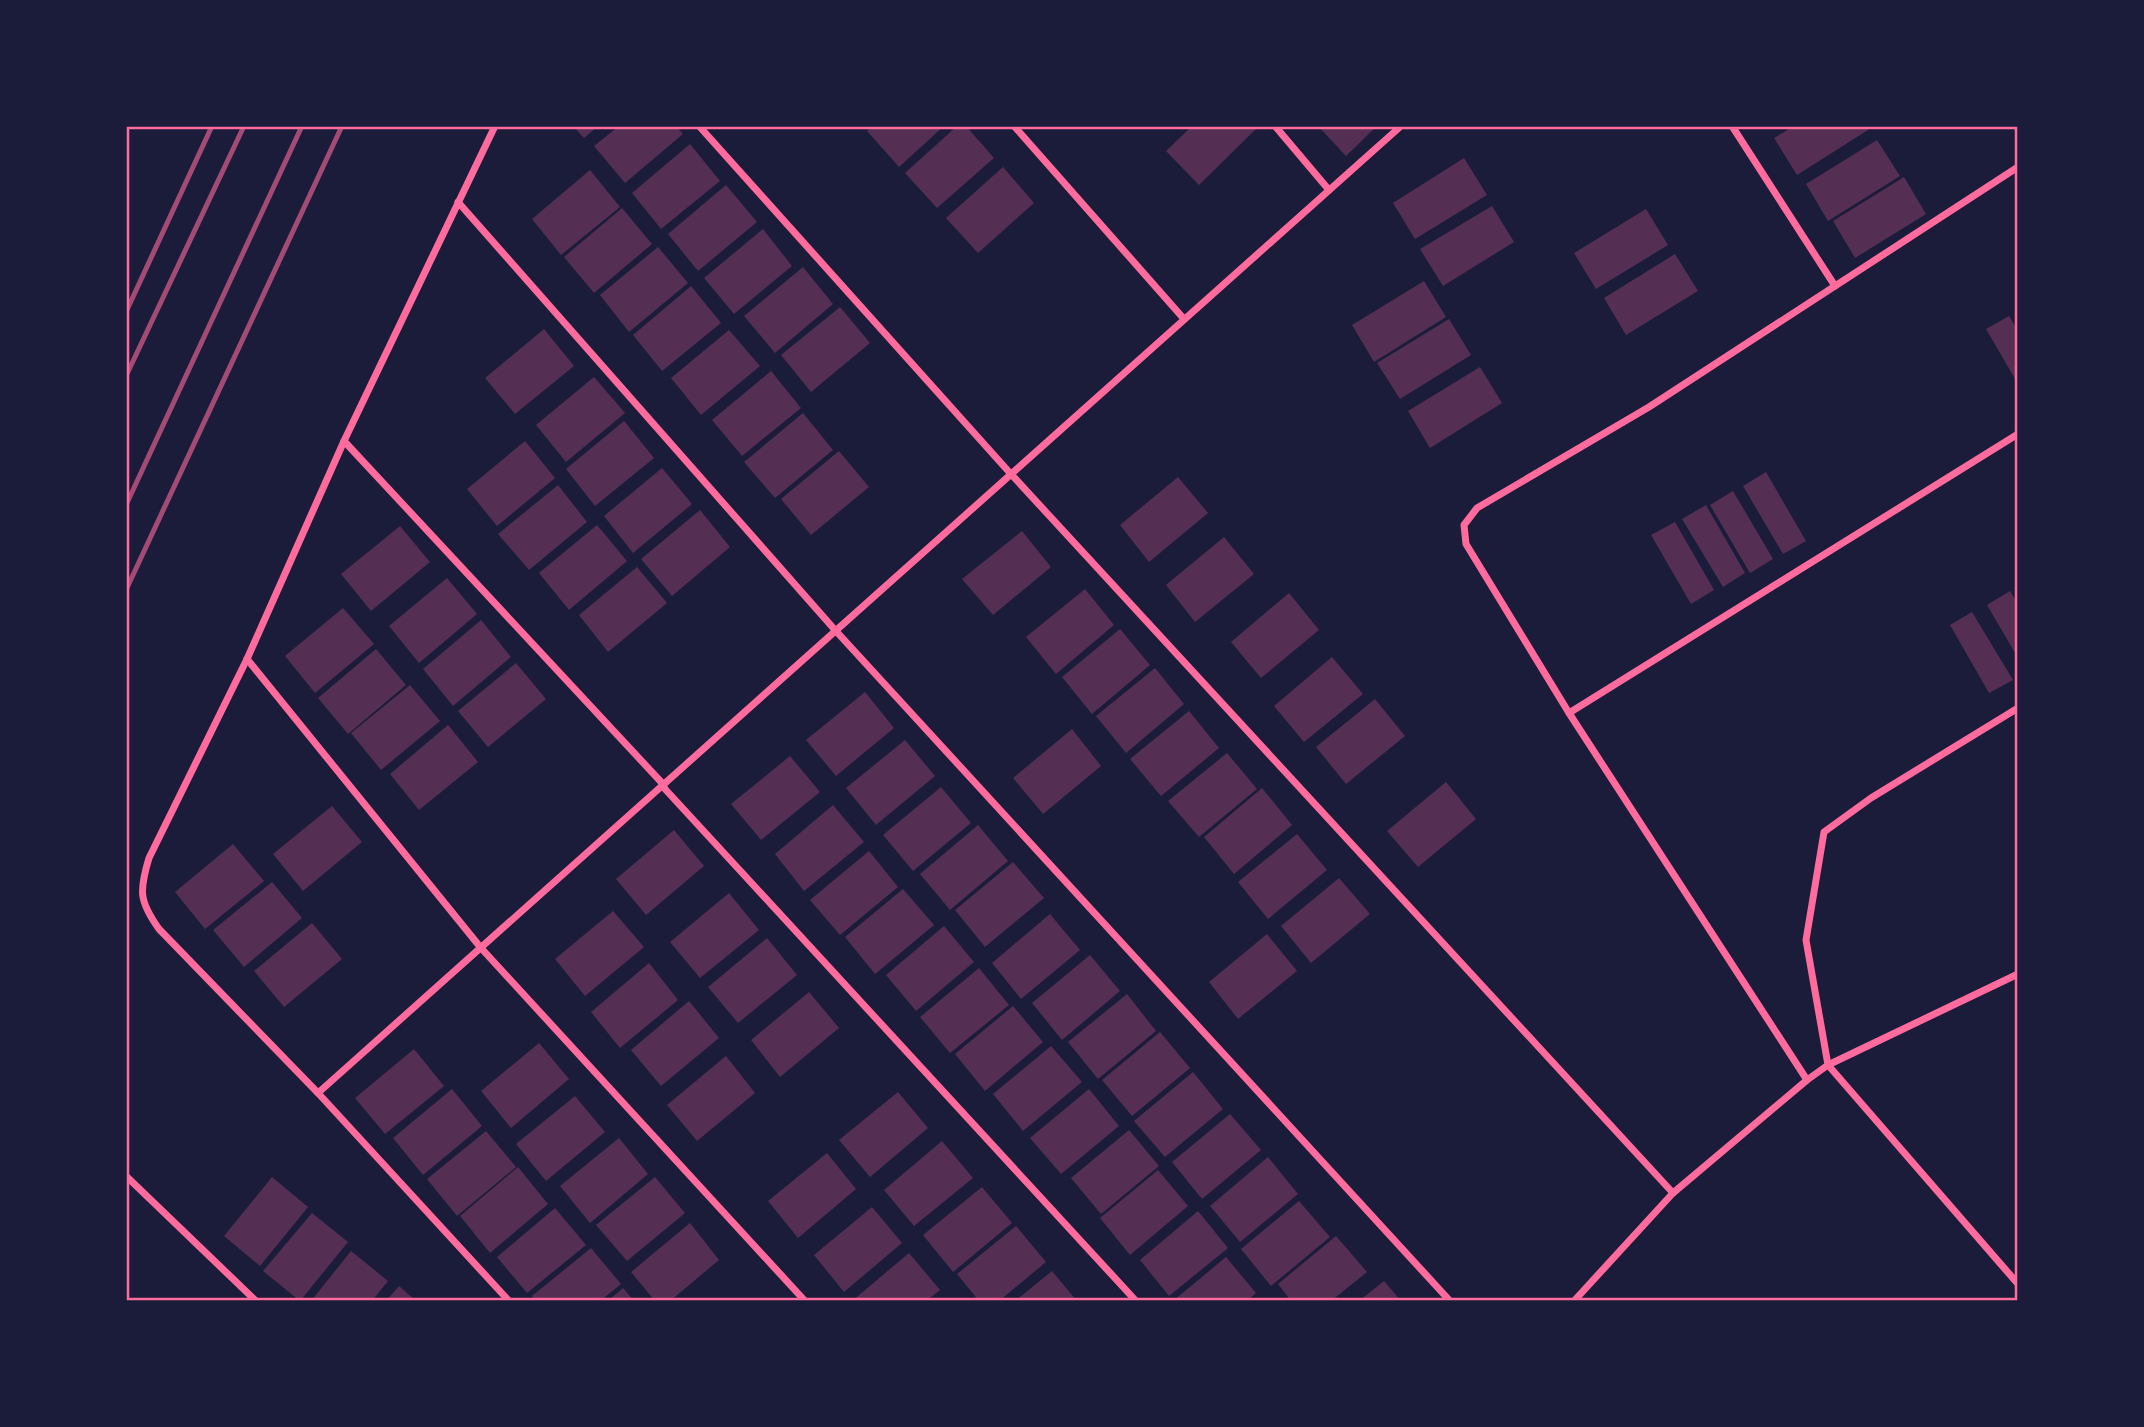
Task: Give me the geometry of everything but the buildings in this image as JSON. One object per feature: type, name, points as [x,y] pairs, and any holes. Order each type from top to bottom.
[{"type":"street","points":[[495,126],[344,441],[247,659],[149,858],[142,881],[144,909],[159,929],[318,1093],[509,1301]]},
{"type":"street","points":[[699,126],[1010,473],[1673,1193]]},
{"type":"street","points":[[1014,126],[1184,319]]},
{"type":"street","points":[[1275,126],[1329,190]]},
{"type":"street","points":[[318,1093],[1401,126]]},
{"type":"street","points":[[1732,126],[1835,286]]},
{"type":"street","points":[[1807,1080],[1569,713],[1466,544],[1464,525],[1477,508],[1649,407],[2018,167]]},
{"type":"street","points":[[458,202],[835,630],[1450,1301]]},
{"type":"street","points":[[1569,713],[2018,435]]},
{"type":"street","points":[[344,441],[663,784],[1136,1301]]},
{"type":"street","points":[[247,659],[481,948],[805,1301]]},
{"type":"street","points":[[2018,708],[1871,798],[1825,832],[1806,940],[1828,1065],[2018,1284]]},
{"type":"street","points":[[1574,1301],[1673,1193],[1807,1080],[1828,1065],[2018,974]]},
{"type":"street","points":[[126,1176],[256,1301]]},
{"type":"railway","points":[[126,312],[212,126]]},
{"type":"railway","points":[[126,376],[244,126]]},
{"type":"railway","points":[[126,505],[302,126]]},
{"type":"railway","points":[[126,590],[342,126]]}]
